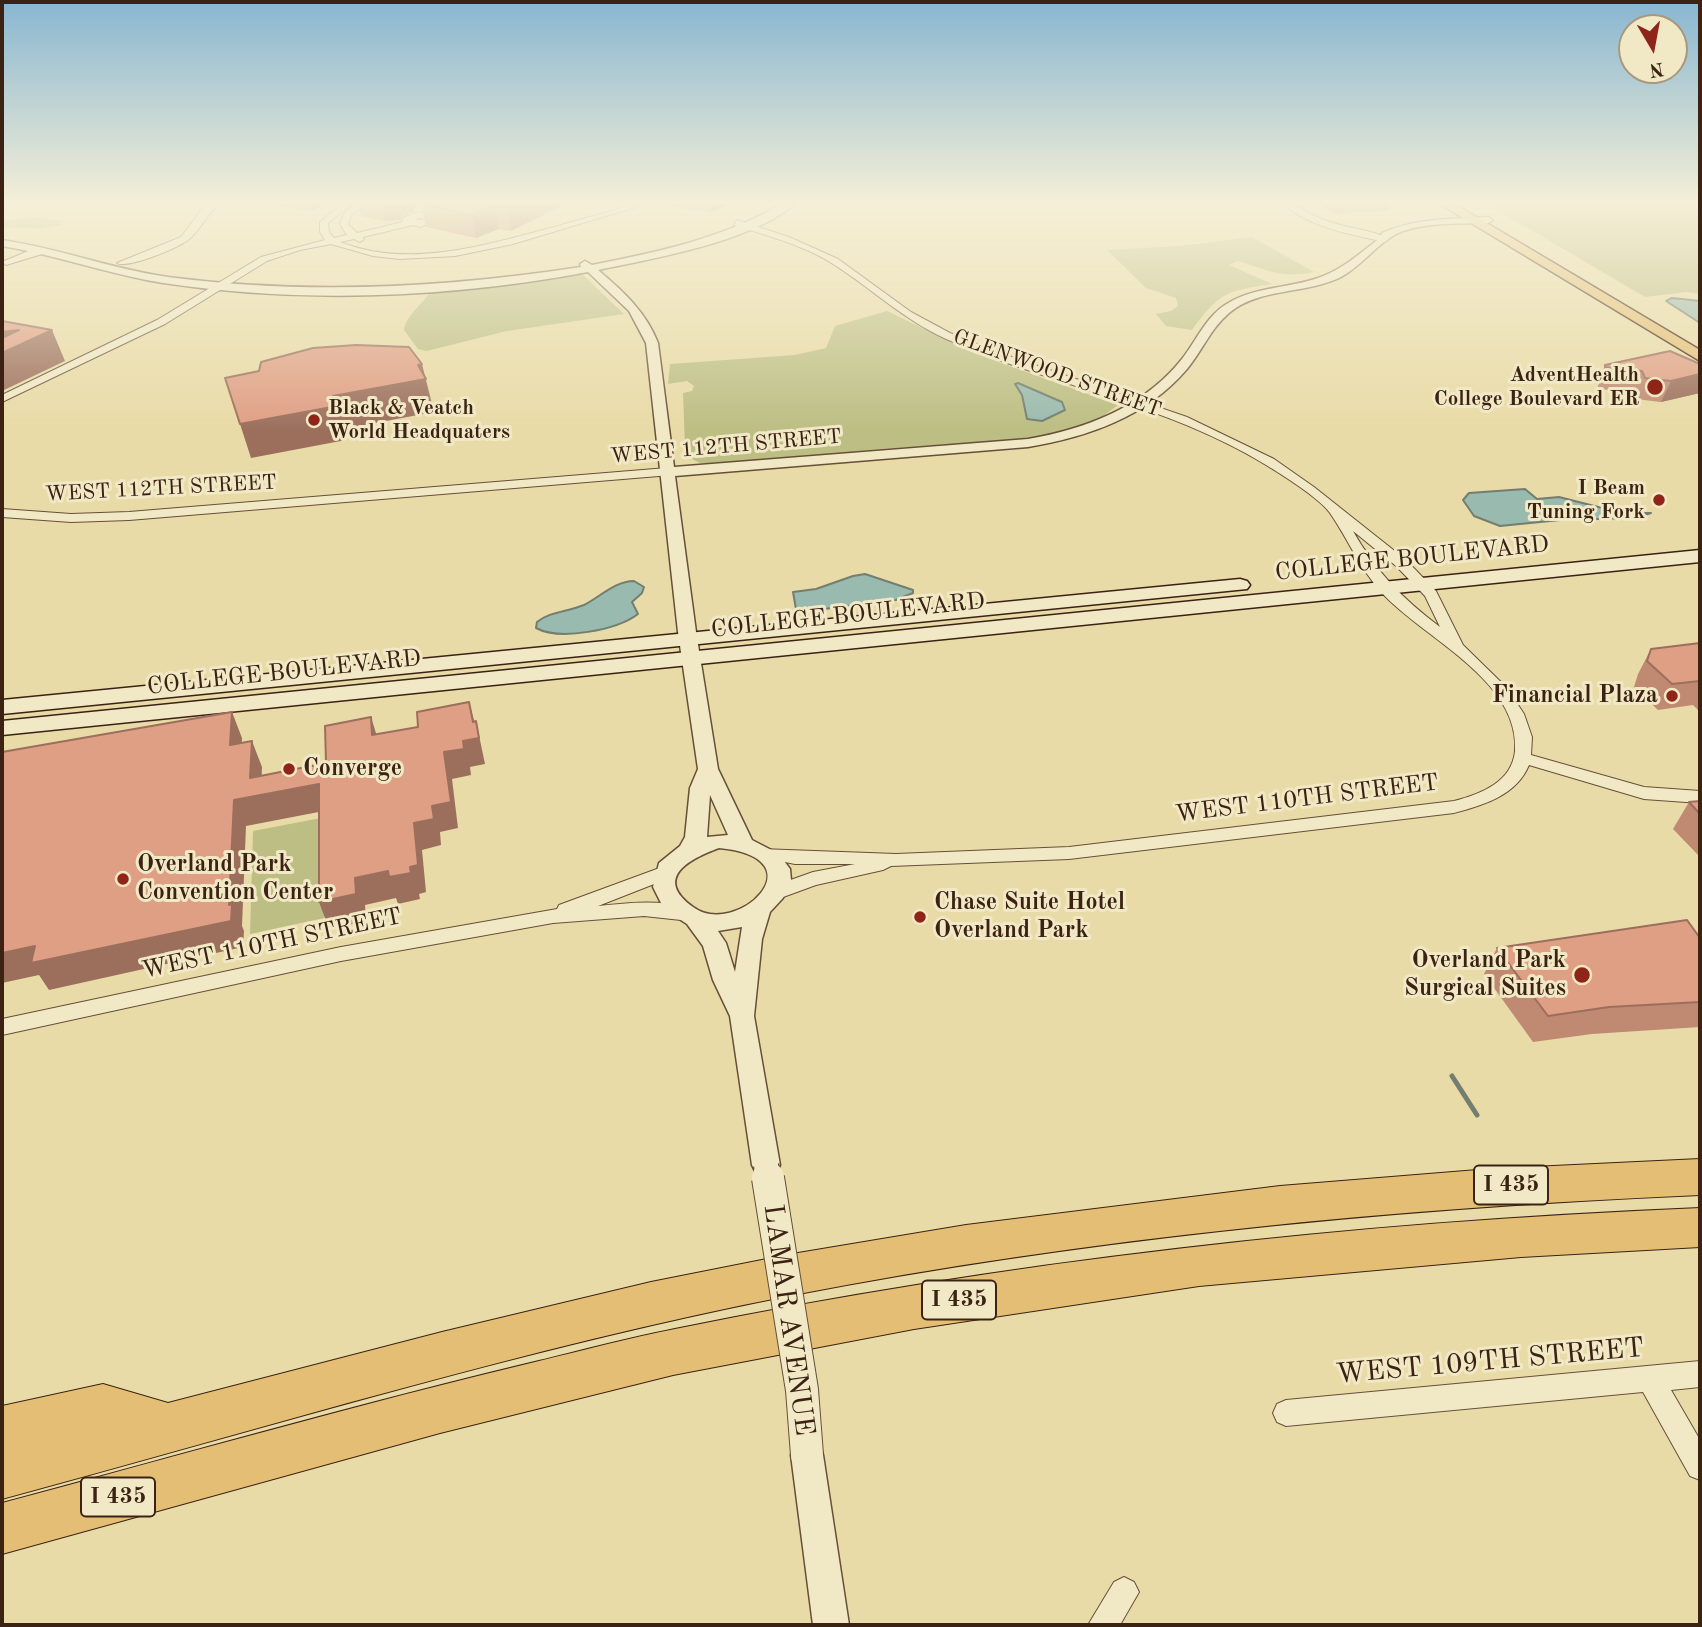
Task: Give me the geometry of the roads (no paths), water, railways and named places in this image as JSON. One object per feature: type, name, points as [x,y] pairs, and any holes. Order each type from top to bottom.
[{"type":"highway","name":"I 435","points":[[2,1474],[165,1426],[574,1322],[709,1291],[898,1256],[1167,1216],[1322,1199],[1528,1184],[1700,1177]]},
{"type":"highway","name":"I 435","points":[[2,1529],[440,1409],[673,1352],[914,1307],[1213,1264],[1521,1237],[1700,1227]]},
{"type":"highway","points":[[2,1430],[103,1408],[165,1426]]},
{"type":"main road","points":[[1575,279],[1700,356]]},
{"type":"main road","points":[[1583,279],[1700,345]]},
{"type":"main road","name":"COLLEGE BOULEVARD","points":[[1414,577],[1700,541]]},
{"type":"main road","name":"COLLEGE BOULEVARD","points":[[2,728],[689,649],[1379,580],[1700,556]]},
{"type":"main road","name":"COLLEGE BOULEVARD","points":[[2,707],[689,649]]},
{"type":"street","points":[[182,279],[307,291],[407,289],[519,279]]},
{"type":"street","points":[[206,279],[230,283],[328,285],[407,284],[475,279]]},
{"type":"street","points":[[2,399],[153,326],[238,279]]},
{"type":"street","points":[[601,279],[635,310],[649,334],[689,649],[708,769],[743,843]]},
{"type":"street","name":"GLENWOOD STREET","points":[[860,279],[908,314],[946,335],[1194,424],[1251,450],[1295,478],[1414,577],[1431,594],[1458,647]]},
{"type":"street","name":"WEST 112TH STREET","points":[[2,513],[71,518],[129,516],[1036,442],[1085,430],[1158,392],[1173,378],[1215,320],[1233,305],[1248,298],[1324,279]]},
{"type":"street","name":"GLENWOOD STREET","points":[[1336,513],[1379,580],[1396,600],[1458,647],[1517,712],[1524,729],[1526,744],[1523,758]]},
{"type":"street","points":[[1523,758],[1644,793],[1700,797]]},
{"type":"street","name":"WEST 110TH STREET","points":[[766,853],[795,858],[852,857],[896,860],[1113,849],[1454,807],[1492,794],[1514,776],[1523,758]]},
{"type":"street","points":[[688,849],[718,841],[743,843],[766,853],[778,869],[779,884],[768,901],[727,922],[688,917],[667,900],[663,891],[665,872],[696,837],[700,788],[708,769]]},
{"type":"street","name":"WEST 110TH STREET","points":[[768,901],[813,879],[853,872],[896,860]]},
{"type":"street","name":"WEST 110TH STREET","points":[[553,916],[597,898],[633,889],[665,872]]},
{"type":"street","name":"LAMAR AVENUE","points":[[768,901],[750,939],[742,1016],[802,1390],[807,1455],[831,1625]]},
{"type":"street","name":"WEST 110TH STREET","points":[[2,1027],[341,954],[553,916],[644,909],[688,917]]},
{"type":"street","name":"LAMAR AVENUE","points":[[688,917],[714,943],[725,980],[742,1016]]},
{"type":"street","name":"WEST 109TH STREET","points":[[1286,1413],[1700,1374]]},
{"type":"street","points":[[1650,1379],[1700,1466]]},
{"type":"street","points":[[1102,1625],[1124,1592]]},
{"type":"water","points":[[1672,298],[1700,301],[1700,323],[1666,301]]},
{"type":"water","points":[[1015,384],[1062,402],[1065,410],[1042,421],[1027,419],[1022,395]]},
{"type":"water","points":[[1525,489],[1537,499],[1559,497],[1622,513],[1651,513],[1635,518],[1560,520],[1500,526],[1474,516],[1463,500],[1469,493]]},
{"type":"water","points":[[865,574],[913,590],[913,593],[896,600],[808,611],[796,609],[793,592],[816,589]]},
{"type":"water","points":[[634,581],[644,587],[642,593],[632,602],[638,614],[629,620],[603,629],[573,634],[546,632],[536,628],[537,622],[548,616],[584,605],[614,586]]},
{"type":"waterway","points":[[1452,1076],[1477,1115]]},
{"type":"place","name":"AdventHealth College Boulevard ER","points":[[1655,387]]},
{"type":"place","name":"Black & Veatch World Headquaters","points":[[314,420]]},
{"type":"place","name":"I Beam Tuning Fork","points":[[1659,500]]},
{"type":"place","name":"Financial Plaza","points":[[1672,696]]},
{"type":"place","name":"Converge","points":[[289,769]]},
{"type":"place","name":"Overland Park Convention Center","points":[[123,879]]},
{"type":"place","name":"Chase Suite Hotel Overland Park","points":[[920,917]]},
{"type":"place","name":"Overland Park Surgical Suites","points":[[1582,975]]}]
